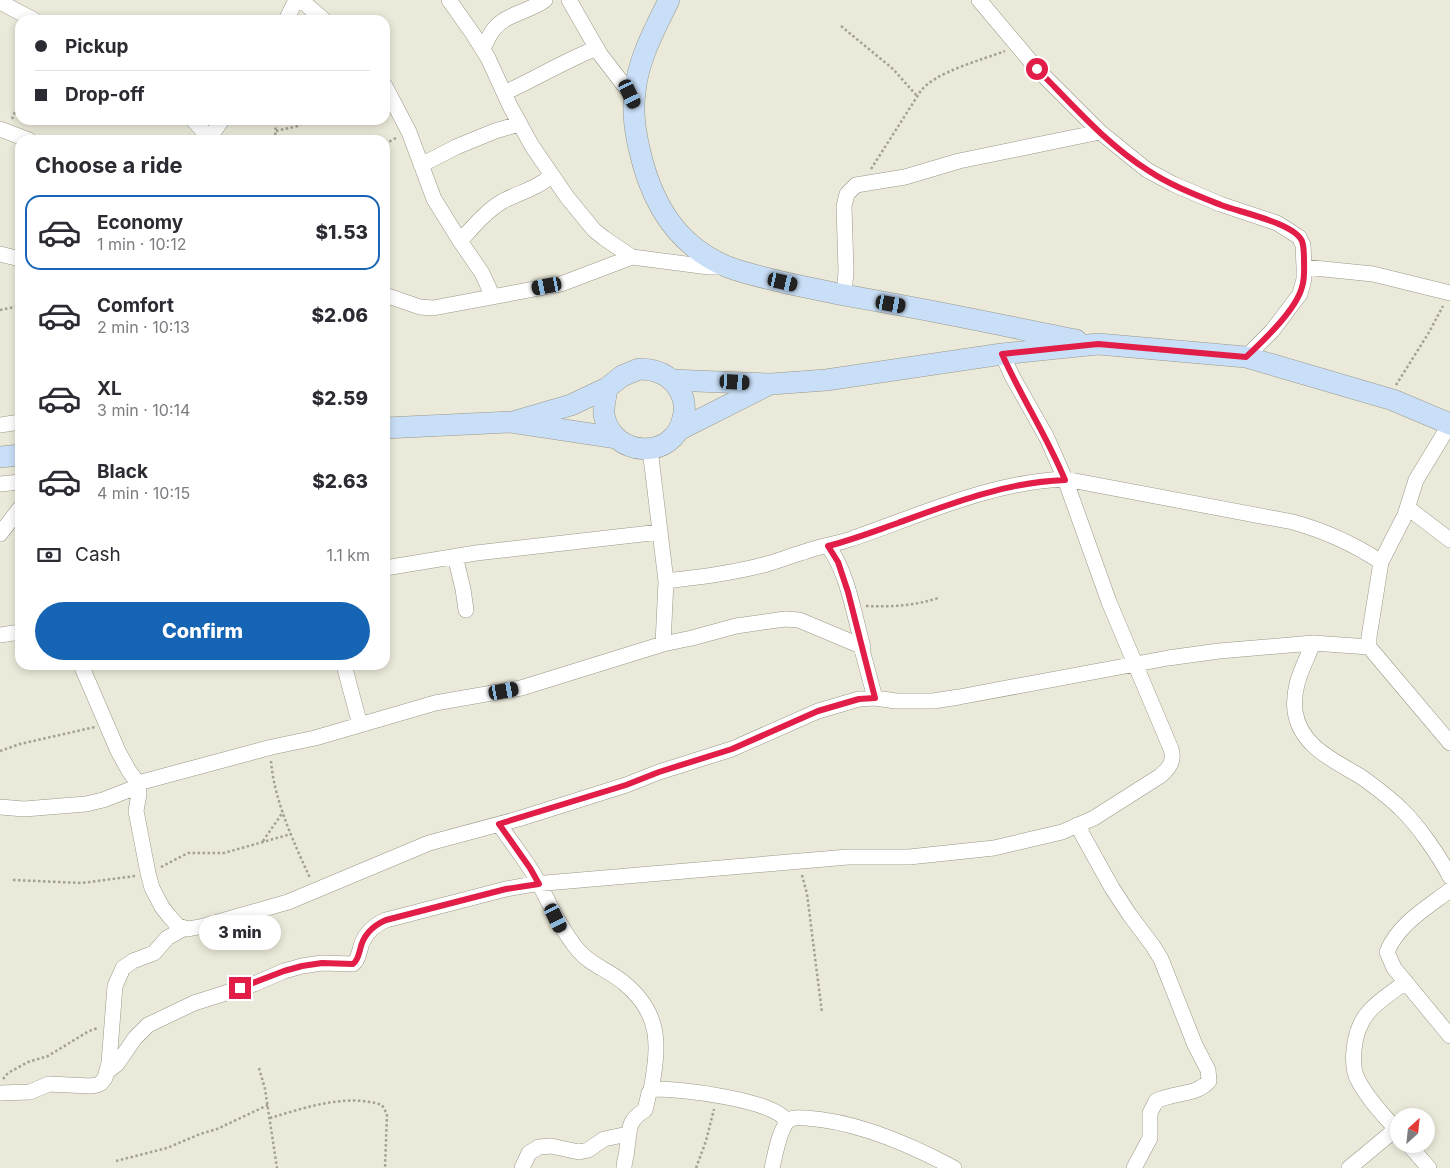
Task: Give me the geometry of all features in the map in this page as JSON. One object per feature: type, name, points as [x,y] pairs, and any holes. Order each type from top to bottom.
[{"type":"main road","points":[[669,0],[641,62],[635,91],[634,112],[644,170],[653,194],[666,217],[682,237],[697,250],[729,267],[769,279],[844,295],[1098,344],[1246,357],[1387,398],[1450,424]]},
{"type":"main road","points":[[671,380],[770,384],[826,380],[1002,354],[1098,344]]},
{"type":"main road","points":[[511,422],[571,405],[607,388],[622,376],[639,369],[656,371],[671,380],[678,387],[684,404],[683,422],[679,430]]},
{"type":"main road","points":[[390,428],[511,422],[617,438],[632,447],[650,449],[667,442],[679,430],[770,384]]},
{"type":"main road","points":[[607,388],[604,413],[607,423],[617,438]]},
{"type":"main road","points":[[0,458],[15,456]]},
{"type":"street","points":[[288,15],[296,0]]},
{"type":"street","points":[[301,0],[318,15]]},
{"type":"street","points":[[450,0],[474,34],[519,124],[567,197],[594,230],[632,257],[709,267],[729,267]]},
{"type":"street","points":[[482,49],[493,30],[499,24],[507,18],[538,5],[545,0]]},
{"type":"street","points":[[569,0],[597,48],[630,94],[634,103]]},
{"type":"street","points":[[979,0],[1037,69],[1100,132],[1147,170],[1220,204],[1277,223],[1296,234],[1302,242],[1304,278],[1300,294],[1272,331],[1246,357]]},
{"type":"street","points":[[0,2],[25,15]]},
{"type":"street","points":[[504,94],[537,78],[567,60],[597,48]]},
{"type":"street","points":[[390,96],[409,132],[434,199],[482,273],[494,297]]},
{"type":"street","points":[[421,165],[456,147],[495,131],[519,124]]},
{"type":"street","points":[[197,125],[206,135]]},
{"type":"street","points":[[844,295],[846,271],[845,200],[850,189],[856,185],[905,176],[960,161],[1100,132]]},
{"type":"street","points":[[460,241],[491,210],[504,201],[537,187],[552,175]]},
{"type":"street","points":[[0,254],[15,258]]},
{"type":"street","points":[[390,297],[420,307],[433,308],[561,284],[632,257]]},
{"type":"street","points":[[1304,267],[1373,274],[1449,293]]},
{"type":"street","points":[[107,1072],[117,1064],[135,1038],[148,1025],[194,1003],[302,966],[322,963],[353,964],[358,957],[366,935],[373,926],[386,920],[506,889],[539,884],[848,857],[910,858],[994,848],[1062,832],[1107,812],[1167,771],[1173,755],[1109,602],[1065,480],[1047,438],[1032,415],[1002,354]]},
{"type":"street","points":[[0,425],[15,423]]},
{"type":"street","points":[[1450,424],[1420,472],[1408,508],[1381,562],[1370,626],[1370,647],[1450,743]]},
{"type":"street","points":[[650,449],[666,581],[663,644]]},
{"type":"street","points":[[666,581],[750,568],[808,550],[850,540],[966,498],[1048,480],[1065,480],[1293,522],[1341,539],[1360,548],[1381,562]]},
{"type":"street","points":[[0,484],[15,482]]},
{"type":"street","points":[[1408,508],[1450,540]]},
{"type":"street","points":[[0,534],[15,514]]},
{"type":"street","points":[[390,567],[455,556],[535,546],[555,546],[600,538],[660,532]]},
{"type":"street","points":[[828,546],[838,562],[852,606],[875,698]]},
{"type":"street","points":[[455,556],[464,589],[466,610]]},
{"type":"street","points":[[0,807],[24,809],[86,804],[103,800],[138,784],[272,747],[360,726],[435,703],[521,688],[663,644],[736,626],[785,619],[800,620],[851,640],[863,647]]},
{"type":"street","points":[[0,635],[15,633]]},
{"type":"street","points":[[83,670],[123,760],[138,784],[139,794],[136,811],[152,888],[162,908],[178,926],[185,928],[204,926],[273,907],[429,843],[499,824],[626,785],[681,764],[732,749],[818,711],[859,699],[933,700],[958,697],[1135,664],[1219,651],[1313,643],[1370,647]]},
{"type":"street","points":[[1313,643],[1299,674],[1295,691],[1295,713],[1302,732],[1318,750],[1360,777],[1402,810],[1433,850],[1450,877]]},
{"type":"street","points":[[345,670],[360,726]]},
{"type":"street","points":[[499,824],[530,868],[561,928],[578,951],[589,962],[624,983],[651,1014],[657,1050],[651,1090],[646,1107],[633,1119],[628,1134],[624,1168]]},
{"type":"street","points":[[1077,825],[1112,888],[1161,959],[1195,1045],[1209,1073],[1209,1081],[1204,1086],[1194,1091],[1156,1101],[1150,1113],[1150,1138],[1134,1168]]},
{"type":"street","points":[[1450,890],[1411,920],[1387,950],[1389,959],[1450,1036]]},
{"type":"street","points":[[0,1093],[30,1092],[54,1083],[97,1085],[105,1078],[115,986],[123,968],[133,961],[154,953],[167,938],[185,928]]},
{"type":"street","points":[[1390,1123],[1366,1094],[1358,1080],[1353,1063],[1356,1035],[1363,1018],[1375,1004],[1406,982]]},
{"type":"street","points":[[651,1090],[656,1088],[717,1095],[768,1109],[783,1116],[787,1122]]},
{"type":"street","points":[[772,1168],[781,1134],[787,1122],[794,1118],[813,1119],[856,1128],[923,1153],[954,1168]]},
{"type":"street","points":[[522,1168],[529,1154],[539,1147],[551,1146],[579,1152],[588,1150],[604,1139],[628,1134]]},
{"type":"street","points":[[1349,1168],[1390,1136]]},
{"type":"street","points":[[1416,1153],[1429,1168]]},
{"type":"path","points":[[841,26],[893,70],[917,97]]},
{"type":"path","points":[[866,182],[878,157],[924,87],[937,77],[1018,47]]},
{"type":"path","points":[[4,131],[15,110]]},
{"type":"path","points":[[276,125],[276,135]]},
{"type":"path","points":[[276,131],[300,125]]},
{"type":"path","points":[[1387,398],[1428,334],[1449,293]]},
{"type":"path","points":[[0,310],[15,307]]},
{"type":"path","points":[[852,606],[898,607],[938,598]]},
{"type":"path","points":[[0,751],[20,744],[92,728],[105,722]]},
{"type":"path","points":[[272,747],[270,761],[272,774],[291,834],[317,890]]},
{"type":"path","points":[[262,842],[284,812]]},
{"type":"path","points":[[13,880],[82,883],[120,879],[148,873],[188,854],[224,853],[291,834]]},
{"type":"path","points":[[797,862],[807,894],[822,1013]]},
{"type":"path","points":[[0,1084],[8,1074],[28,1062],[48,1056],[94,1029],[112,1026]]},
{"type":"path","points":[[259,1068],[268,1105],[277,1168]]},
{"type":"path","points":[[696,1168],[706,1142],[717,1095]]},
{"type":"path","points":[[270,1118],[322,1104],[358,1102],[382,1105],[387,1114],[385,1168]]},
{"type":"path","points":[[116,1161],[167,1148],[217,1129],[268,1105]]},
{"type":"route","points":[[240,988],[302,966],[322,963],[353,964],[357,961],[366,935],[373,926],[386,920],[506,889],[539,884],[499,824],[626,785],[659,772],[732,749],[818,711],[859,699],[875,698],[848,592],[838,562],[828,546],[850,540],[966,498],[1048,480],[1065,480],[1047,438],[1032,415],[1002,354],[1098,344],[1246,357],[1272,331],[1300,294],[1304,278],[1304,255],[1302,242],[1299,237],[1277,223],[1220,204],[1173,184],[1147,170],[1114,145],[1037,69]]}]
